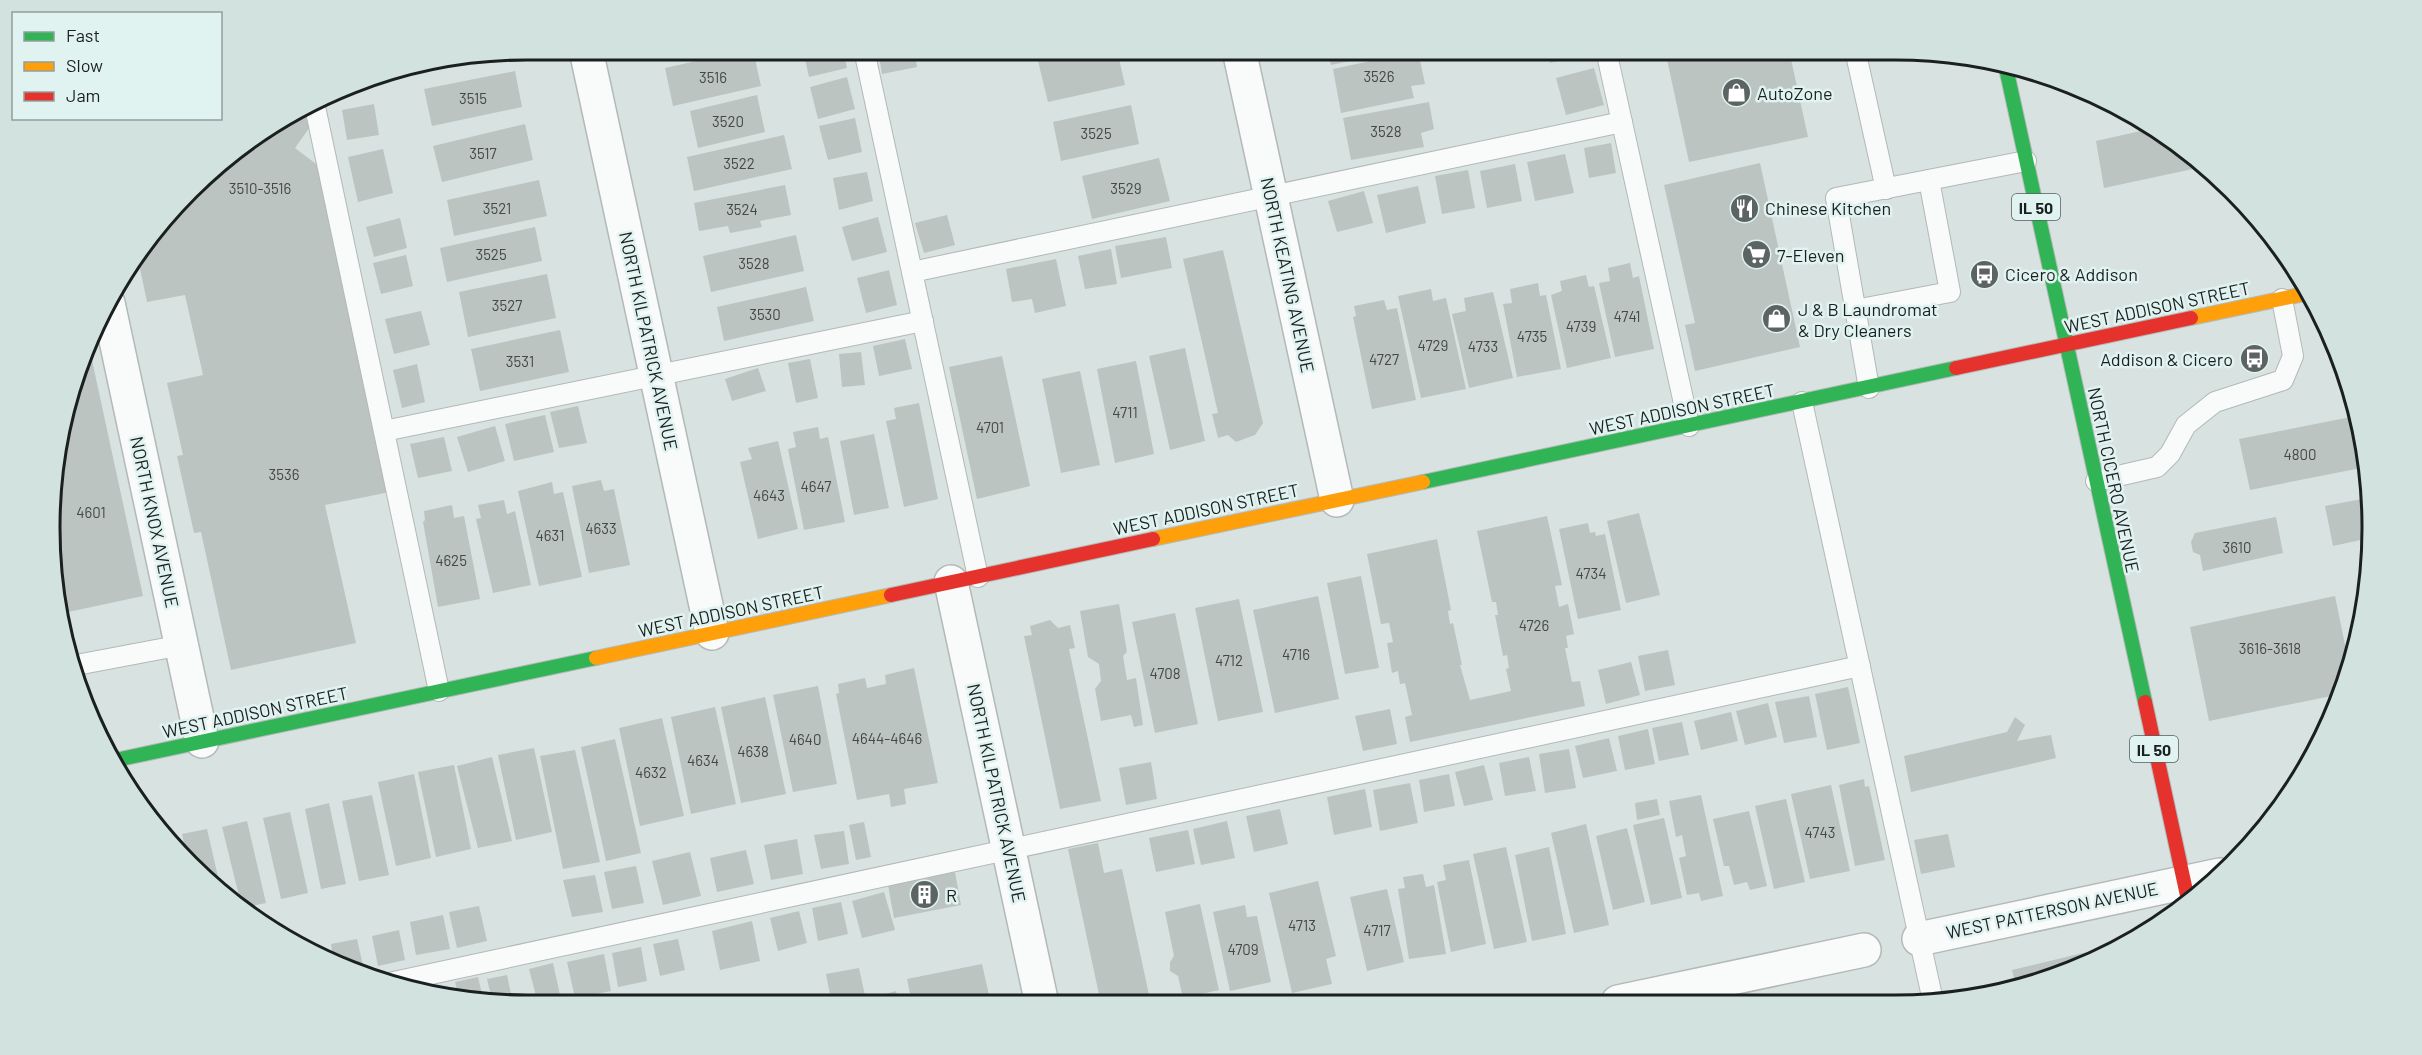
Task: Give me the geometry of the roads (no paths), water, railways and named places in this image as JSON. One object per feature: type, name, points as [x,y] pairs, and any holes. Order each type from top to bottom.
[{"type":"main road","name":"NORTH CICERO AVENUE","points":[[2007,74],[2186,892]]},
{"type":"main road","name":"WEST ADDISON STREET","points":[[122,759],[2300,295]]},
{"type":"street","name":"NORTH KILPATRICK AVENUE","points":[[588,60],[712,633]]},
{"type":"street","name":"NORTH KEATING AVENUE","points":[[1241,60],[1337,500]]},
{"type":"street","name":"NORTH KNOX AVENUE","points":[[111,316],[202,741]]},
{"type":"street","name":"NORTH KILPATRICK AVENUE","points":[[965,579],[1009,849],[1040,995]]},
{"type":"street","name":"WEST PATTERSON AVENUE","points":[[1919,939],[2186,892]]},
{"type":"street","points":[[1651,995],[1864,950]]},
{"type":"lane","points":[[866,60],[923,321],[965,579]]},
{"type":"lane","points":[[1608,60],[1689,426]]},
{"type":"lane","points":[[1857,60],[1886,189]]},
{"type":"lane","points":[[316,111],[439,691]]},
{"type":"lane","points":[[912,272],[1622,122]]},
{"type":"lane","points":[[1869,388],[1836,198],[2026,161]]},
{"type":"lane","points":[[1855,310],[1950,292],[1929,180]]},
{"type":"lane","points":[[2096,482],[2157,467],[2170,454],[2186,425],[2215,402],[2283,380],[2294,356],[2282,299]]},
{"type":"lane","points":[[384,431],[923,321]]},
{"type":"lane","points":[[1802,402],[1931,993]]},
{"type":"lane","points":[[81,664],[182,645]]},
{"type":"lane","points":[[405,978],[1860,666]]},
{"type":"place","name":"AutoZone","points":[[1736,93]]},
{"type":"place","name":"Chinese Kitchen","points":[[1744,208]]},
{"type":"place","name":"7-Eleven","points":[[1756,255]]},
{"type":"place","name":"Cicero & Addison","points":[[1984,274]]},
{"type":"place","name":"J & B Laundromat & Dry Cleaners","points":[[1777,319]]},
{"type":"place","name":"Addison & Cicero","points":[[2254,359]]},
{"type":"place","name":"R","points":[[925,895]]}]
